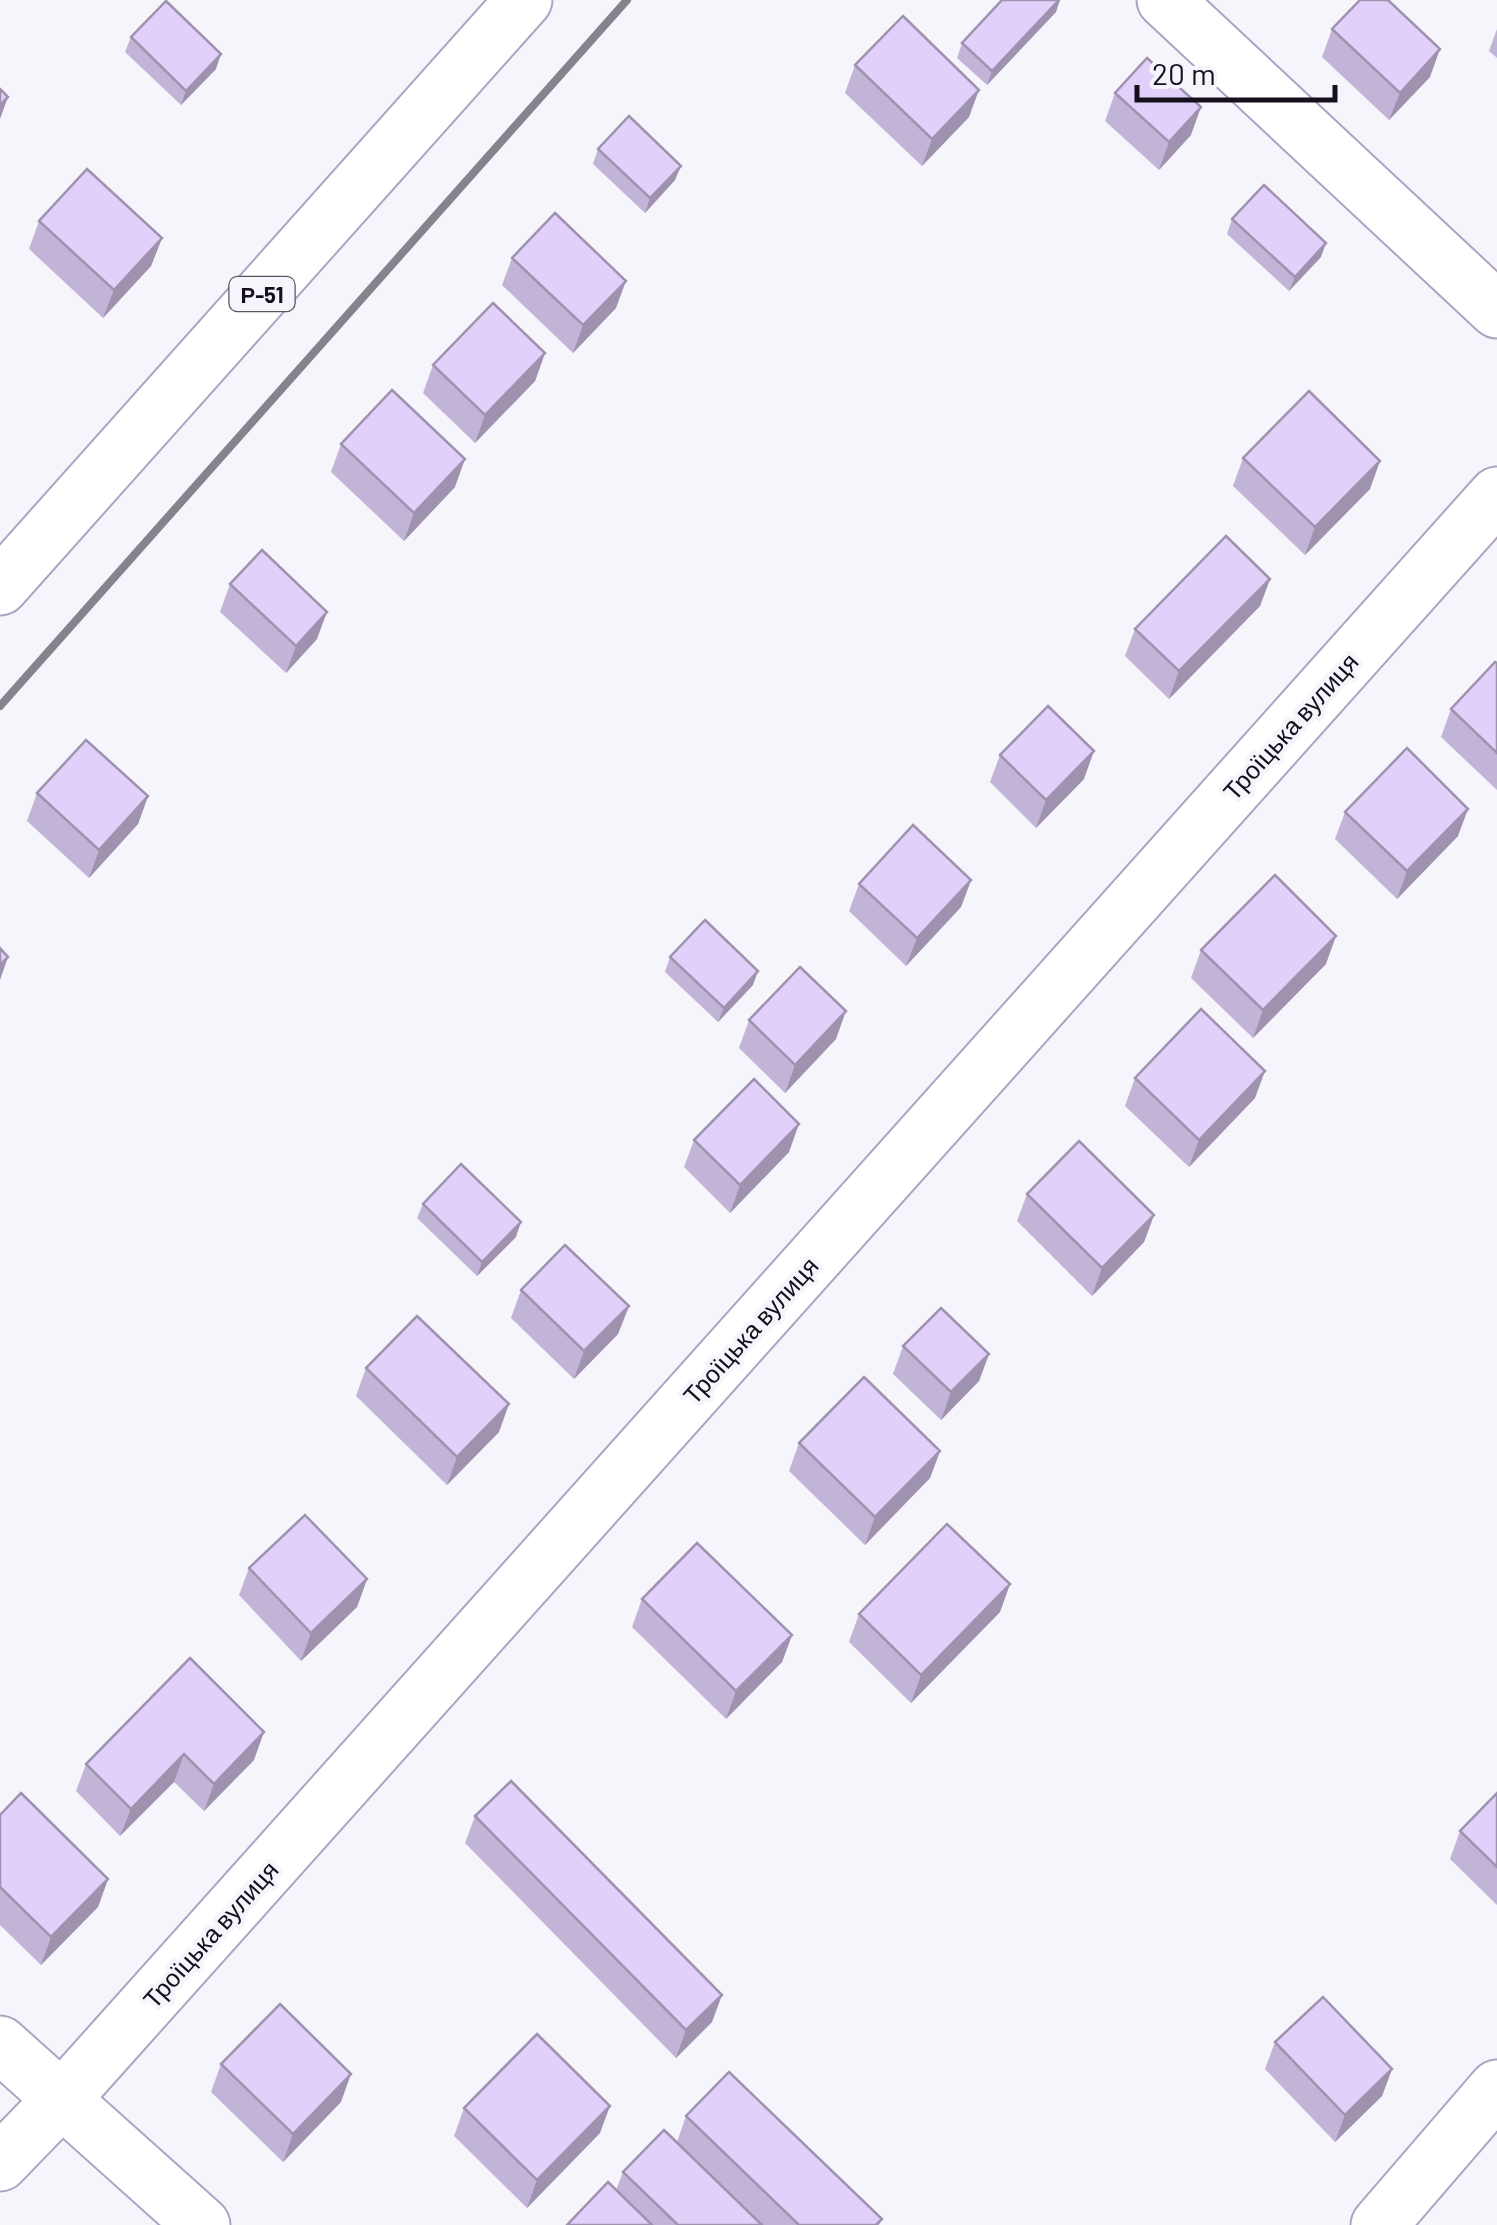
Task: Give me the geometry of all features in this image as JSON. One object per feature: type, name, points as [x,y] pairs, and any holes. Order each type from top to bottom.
[{"type":"street","name":"Р-51","points":[[0,588],[524,0]]},
{"type":"street","points":[[1166,0],[1497,310]]},
{"type":"street","name":"Троїцька вулиця","points":[[0,2163],[62,2099],[1497,495]]},
{"type":"street","points":[[0,2044],[202,2225]]},
{"type":"street","points":[[1380,2225],[1497,2088]]},
{"type":"building","points":[[1002,0],[1059,0],[992,71],[962,43]]},
{"type":"building","points":[[1360,0],[1388,0],[1440,49],[1400,93],[1332,29]]},
{"type":"building","points":[[166,1],[221,54],[186,91],[131,37]]},
{"type":"building","points":[[903,16],[979,90],[932,139],[855,65]]},
{"type":"building","points":[[1147,58],[1201,107],[1169,142],[1115,93]]},
{"type":"building","points":[[0,89],[8,97],[0,105]]},
{"type":"building","points":[[629,116],[681,166],[650,198],[598,149]]},
{"type":"building","points":[[87,169],[162,238],[114,290],[39,221]]},
{"type":"building","points":[[1264,185],[1326,243],[1295,277],[1232,219]]},
{"type":"building","points":[[555,213],[626,281],[583,325],[512,258]]},
{"type":"building","points":[[493,303],[545,353],[485,415],[433,365]]},
{"type":"building","points":[[392,390],[465,459],[414,513],[341,444]]},
{"type":"building","points":[[1309,391],[1380,461],[1315,527],[1243,458]]},
{"type":"building","points":[[1226,536],[1270,579],[1179,671],[1135,629]]},
{"type":"building","points":[[262,550],[327,612],[296,646],[230,584]]},
{"type":"building","points":[[1497,663],[1497,753],[1451,709]]},
{"type":"building","points":[[1048,706],[1094,751],[1046,800],[1000,755]]},
{"type":"building","points":[[86,740],[148,796],[99,850],[37,793]]},
{"type":"building","points":[[1407,748],[1468,809],[1407,871],[1345,812]]},
{"type":"building","points":[[913,825],[971,880],[917,938],[859,884]]},
{"type":"building","points":[[1275,875],[1336,936],[1263,1010],[1201,950]]},
{"type":"building","points":[[705,920],[758,971],[724,1008],[670,957]]},
{"type":"building","points":[[0,948],[8,957],[0,965]]},
{"type":"building","points":[[800,967],[846,1011],[795,1065],[749,1020]]},
{"type":"building","points":[[1201,1009],[1265,1071],[1199,1140],[1135,1078]]},
{"type":"building","points":[[754,1079],[799,1124],[740,1185],[694,1140]]},
{"type":"building","points":[[1079,1141],[1154,1215],[1102,1268],[1027,1194]]},
{"type":"building","points":[[461,1164],[521,1222],[482,1262],[423,1204]]},
{"type":"building","points":[[565,1245],[629,1306],[584,1351],[521,1290]]},
{"type":"building","points":[[941,1308],[989,1354],[951,1392],[903,1346]]},
{"type":"building","points":[[417,1316],[509,1404],[457,1457],[366,1368]]},
{"type":"building","points":[[864,1377],[940,1451],[875,1517],[799,1443]]},
{"type":"building","points":[[305,1515],[367,1579],[311,1633],[249,1568]]},
{"type":"building","points":[[947,1524],[1010,1584],[921,1675],[859,1614]]},
{"type":"building","points":[[697,1543],[792,1635],[736,1691],[642,1599]]},
{"type":"building","points":[[190,1658],[264,1732],[214,1784],[184,1754],[131,1809],[86,1764]]},
{"type":"building","points":[[511,1781],[722,1995],[686,2030],[475,1816]]},
{"type":"building","points":[[21,1793],[108,1879],[51,1937],[0,1887],[0,1815]]},
{"type":"building","points":[[1497,1793],[1497,1867],[1460,1831]]},
{"type":"building","points":[[1323,1997],[1392,2069],[1345,2115],[1275,2042]]},
{"type":"building","points":[[280,2004],[351,2074],[293,2134],[221,2064]]},
{"type":"building","points":[[537,2034],[610,2106],[537,2180],[464,2108]]},
{"type":"building","points":[[729,2072],[882,2219],[876,2225],[799,2225],[686,2116]]},
{"type":"building","points":[[664,2130],[762,2225],[678,2225],[623,2172]]},
{"type":"building","points":[[608,2182],[652,2225],[567,2225]]},
{"type":"railway","points":[[0,706],[627,0]]}]
